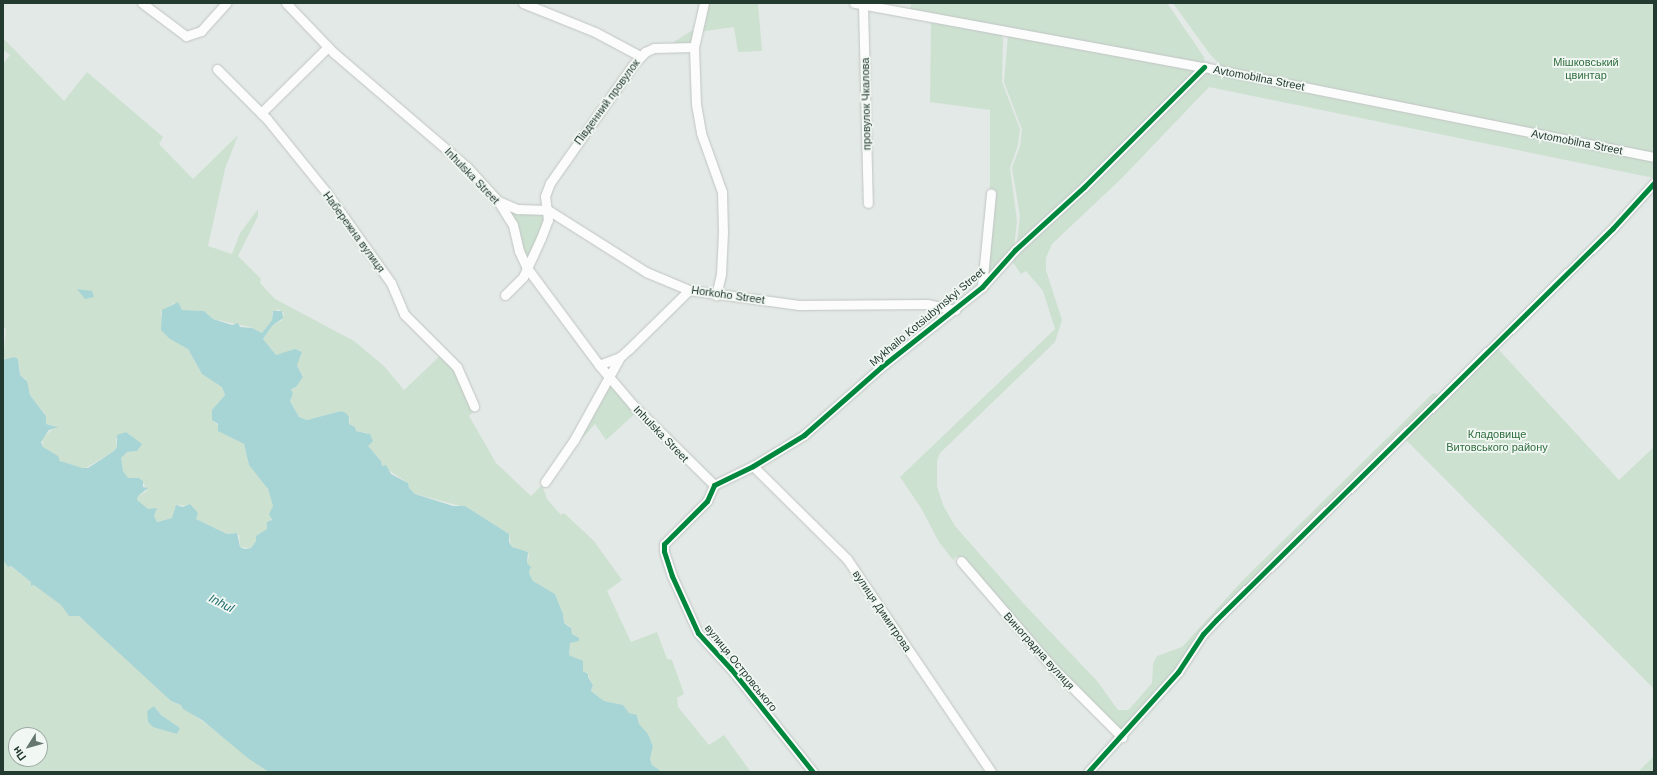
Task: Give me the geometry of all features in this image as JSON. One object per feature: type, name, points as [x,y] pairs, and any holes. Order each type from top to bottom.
[{"type":"street","points":[[142,3],[181,34],[196,34],[226,3]]},
{"type":"street","name":"Inhulska Street","points":[[286,3],[328,48],[466,167],[498,201],[513,225],[519,251],[527,268],[599,365],[691,465],[714,485]]},
{"type":"street","points":[[523,3],[595,32],[640,56]]},
{"type":"street","points":[[704,3],[694,47],[697,116],[723,202],[721,274],[716,295]]},
{"type":"street","name":"Avtomobilna Street","points":[[859,4],[1204,67],[1214,67],[1654,157]]},
{"type":"street","name":"провулок Чкалова","points":[[859,4],[868,203]]},
{"type":"street","name":"Південний провулок","points":[[530,210],[539,206],[550,183],[574,147],[640,56],[654,48],[694,47]]},
{"type":"street","points":[[261,113],[328,48]]},
{"type":"street","name":"Mykhailo Kotsiubynskyi Street","points":[[714,485],[753,466],[804,435],[881,367],[955,310],[982,287],[1015,250],[1089,182],[1204,67]]},
{"type":"street","name":"Набережна вулиця","points":[[216,69],[261,113],[327,193],[391,283],[404,314],[457,368],[474,406]]},
{"type":"street","points":[[1088,772],[1122,737],[1178,672],[1203,634],[1216,620],[1613,228],[1654,183]]},
{"type":"street","points":[[982,287],[991,193]]},
{"type":"street","points":[[505,295],[523,277],[541,238],[548,220],[548,210],[545,196]]},
{"type":"street","points":[[498,201],[517,209],[548,210]]},
{"type":"street","name":"Horkoho Street","points":[[548,210],[646,272],[689,290],[716,295],[827,306],[932,305],[955,310]]},
{"type":"street","points":[[545,482],[574,440],[610,378],[620,357],[689,290]]},
{"type":"street","points":[[932,305],[939,322]]},
{"type":"street","points":[[599,365],[620,357]]},
{"type":"street","name":"вулиця Димитрова","points":[[753,466],[847,559],[991,772]]},
{"type":"street","name":"вулиця Островського","points":[[714,485],[707,501],[664,544],[664,551],[672,576],[698,633],[731,669],[813,772]]},
{"type":"street","name":"Виноградна вулиця","points":[[961,561],[1053,668],[1122,737]]},
{"type":"green space","points":[[707,3],[758,3],[762,51],[738,52],[734,27],[698,32]]},
{"type":"green space","points":[[911,3],[1167,3],[1204,57],[1205,63],[1202,64],[910,11]]},
{"type":"green space","name":"Мішковський цвинтар","points":[[1173,3],[1654,3],[1654,153],[1222,67],[1209,53]]},
{"type":"green space","points":[[931,20],[1001,34],[1003,39],[1002,82],[1020,129],[1018,145],[1010,168],[1017,221],[1014,248],[986,280],[990,192],[990,110],[930,102]]},
{"type":"green space","points":[[694,30],[692,44],[671,44],[691,31]]},
{"type":"green space","points":[[1008,35],[1194,71],[1116,152],[1017,243],[1020,216],[1012,168],[1020,146],[1022,130],[1004,82]]},
{"type":"green space","points":[[3,38],[64,101],[87,72],[163,137],[159,144],[193,179],[238,135],[225,169],[208,246],[232,254],[240,233],[258,209],[258,216],[238,256],[261,279],[260,283],[275,299],[354,341],[384,366],[404,390],[443,353],[456,368],[475,410],[469,416],[496,463],[531,496],[542,485],[547,499],[561,515],[564,513],[594,541],[622,580],[607,591],[631,642],[657,632],[667,659],[672,660],[684,694],[677,698],[678,707],[709,745],[724,735],[750,771],[662,772],[653,767],[650,759],[653,746],[648,734],[639,724],[638,717],[629,713],[623,705],[604,701],[591,691],[593,685],[587,673],[584,672],[578,659],[569,655],[570,643],[579,639],[572,634],[570,626],[564,623],[563,614],[555,594],[533,581],[529,573],[531,569],[527,563],[529,556],[527,551],[522,552],[511,546],[509,534],[468,508],[415,494],[409,488],[408,483],[382,466],[380,459],[368,447],[368,433],[356,431],[355,427],[349,424],[350,419],[341,411],[307,420],[299,417],[290,401],[293,395],[291,389],[296,387],[303,376],[297,365],[297,360],[301,356],[300,350],[276,355],[263,339],[272,326],[282,320],[284,313],[278,309],[272,313],[272,320],[262,333],[250,327],[213,319],[204,311],[182,310],[174,303],[161,312],[163,332],[188,349],[202,374],[208,375],[222,387],[225,395],[212,410],[213,421],[218,425],[219,431],[244,444],[249,465],[262,479],[269,492],[273,506],[271,521],[267,522],[267,529],[256,536],[256,541],[251,548],[240,547],[239,535],[235,533],[227,534],[196,519],[192,506],[178,505],[174,509],[175,514],[172,518],[156,522],[154,516],[156,510],[147,509],[137,500],[138,496],[147,491],[142,480],[128,478],[123,471],[121,458],[127,452],[137,451],[140,446],[128,433],[116,439],[117,447],[114,451],[84,469],[65,464],[43,447],[42,439],[56,426],[46,424],[45,414],[30,395],[26,379],[20,375],[19,363],[10,359],[3,360],[6,329],[3,327],[3,64],[10,55],[3,50]]},
{"type":"green space","points":[[1205,72],[1654,160],[1654,178],[1209,87],[1122,178],[1052,244],[1046,258],[1046,270],[1062,320],[1055,342],[940,453],[937,461],[937,486],[943,505],[955,526],[1024,604],[1097,681],[1118,710],[1128,710],[1152,683],[1153,664],[1157,656],[1182,647],[1244,579],[1433,393],[1440,395],[1214,619],[1184,660],[1124,731],[1112,727],[957,556],[953,560],[939,542],[921,508],[900,477],[1055,329],[1043,291],[1026,271],[1021,274],[1010,258]]},
{"type":"green space","points":[[503,204],[546,215],[527,261]]},
{"type":"green space","name":"Кладовище Витовського району","points":[[1499,345],[1499,350],[1619,480],[1654,447],[1654,689],[1405,439]]},
{"type":"green space","points":[[609,381],[639,410],[606,440],[595,424],[562,460]]},
{"type":"green space","points":[[3,560],[31,582],[31,586],[35,585],[61,605],[69,616],[78,616],[96,630],[171,701],[181,705],[269,772],[3,772]],"holes":[[[154,706],[161,715],[180,728],[177,734],[156,727],[147,711]]]},
{"type":"green space","points":[[1654,756],[1654,772],[1638,772]]},
{"type":"water","points":[[77,289],[92,291],[94,297],[85,299]]},
{"type":"water","name":"Inhul","points":[[178,302],[182,310],[204,311],[213,319],[232,325],[238,323],[240,327],[252,328],[262,333],[272,320],[273,311],[282,311],[283,318],[272,326],[263,339],[276,355],[295,349],[302,352],[297,365],[303,377],[296,387],[291,389],[293,394],[290,401],[299,417],[307,420],[341,411],[346,413],[349,417],[349,424],[355,427],[356,431],[370,434],[373,441],[368,446],[381,461],[382,466],[386,465],[391,474],[408,483],[409,488],[415,494],[453,506],[465,506],[509,534],[509,542],[512,547],[528,552],[527,563],[531,567],[529,573],[533,581],[555,594],[563,614],[564,623],[571,628],[572,634],[579,638],[579,641],[570,643],[569,655],[583,661],[583,671],[588,674],[588,677],[593,685],[591,691],[604,701],[623,705],[629,713],[637,715],[639,724],[648,734],[653,746],[650,759],[652,765],[662,772],[269,772],[249,759],[202,720],[183,709],[181,705],[171,701],[79,616],[69,616],[61,605],[34,585],[31,586],[31,582],[11,566],[8,567],[3,560],[3,360],[14,357],[18,359],[20,375],[27,381],[30,395],[46,416],[46,424],[58,427],[49,430],[41,442],[43,447],[58,456],[60,461],[82,468],[88,468],[114,451],[117,447],[117,435],[126,432],[142,444],[137,451],[127,452],[121,458],[123,471],[128,478],[139,478],[143,481],[143,487],[148,488],[138,496],[137,500],[148,509],[157,508],[154,516],[157,522],[172,518],[176,505],[183,507],[190,504],[198,513],[196,519],[227,534],[237,533],[240,547],[245,549],[251,548],[256,541],[256,536],[267,529],[267,522],[272,520],[269,514],[273,506],[268,489],[249,465],[244,444],[218,431],[218,424],[212,420],[212,410],[225,395],[222,387],[202,374],[188,349],[170,339],[161,330],[162,310]]},
{"type":"water","points":[[154,706],[161,715],[180,728],[177,734],[153,727],[148,722],[147,711]]},
{"type":"cycle path","points":[[813,772],[731,669],[698,633],[672,576],[664,551],[664,544],[707,501],[714,485],[753,466],[804,435],[881,367],[982,287],[1015,250],[1084,187],[1204,67]]},
{"type":"cycle path","points":[[1088,772],[1178,672],[1203,634],[1216,620],[1613,228],[1654,183]]}]
